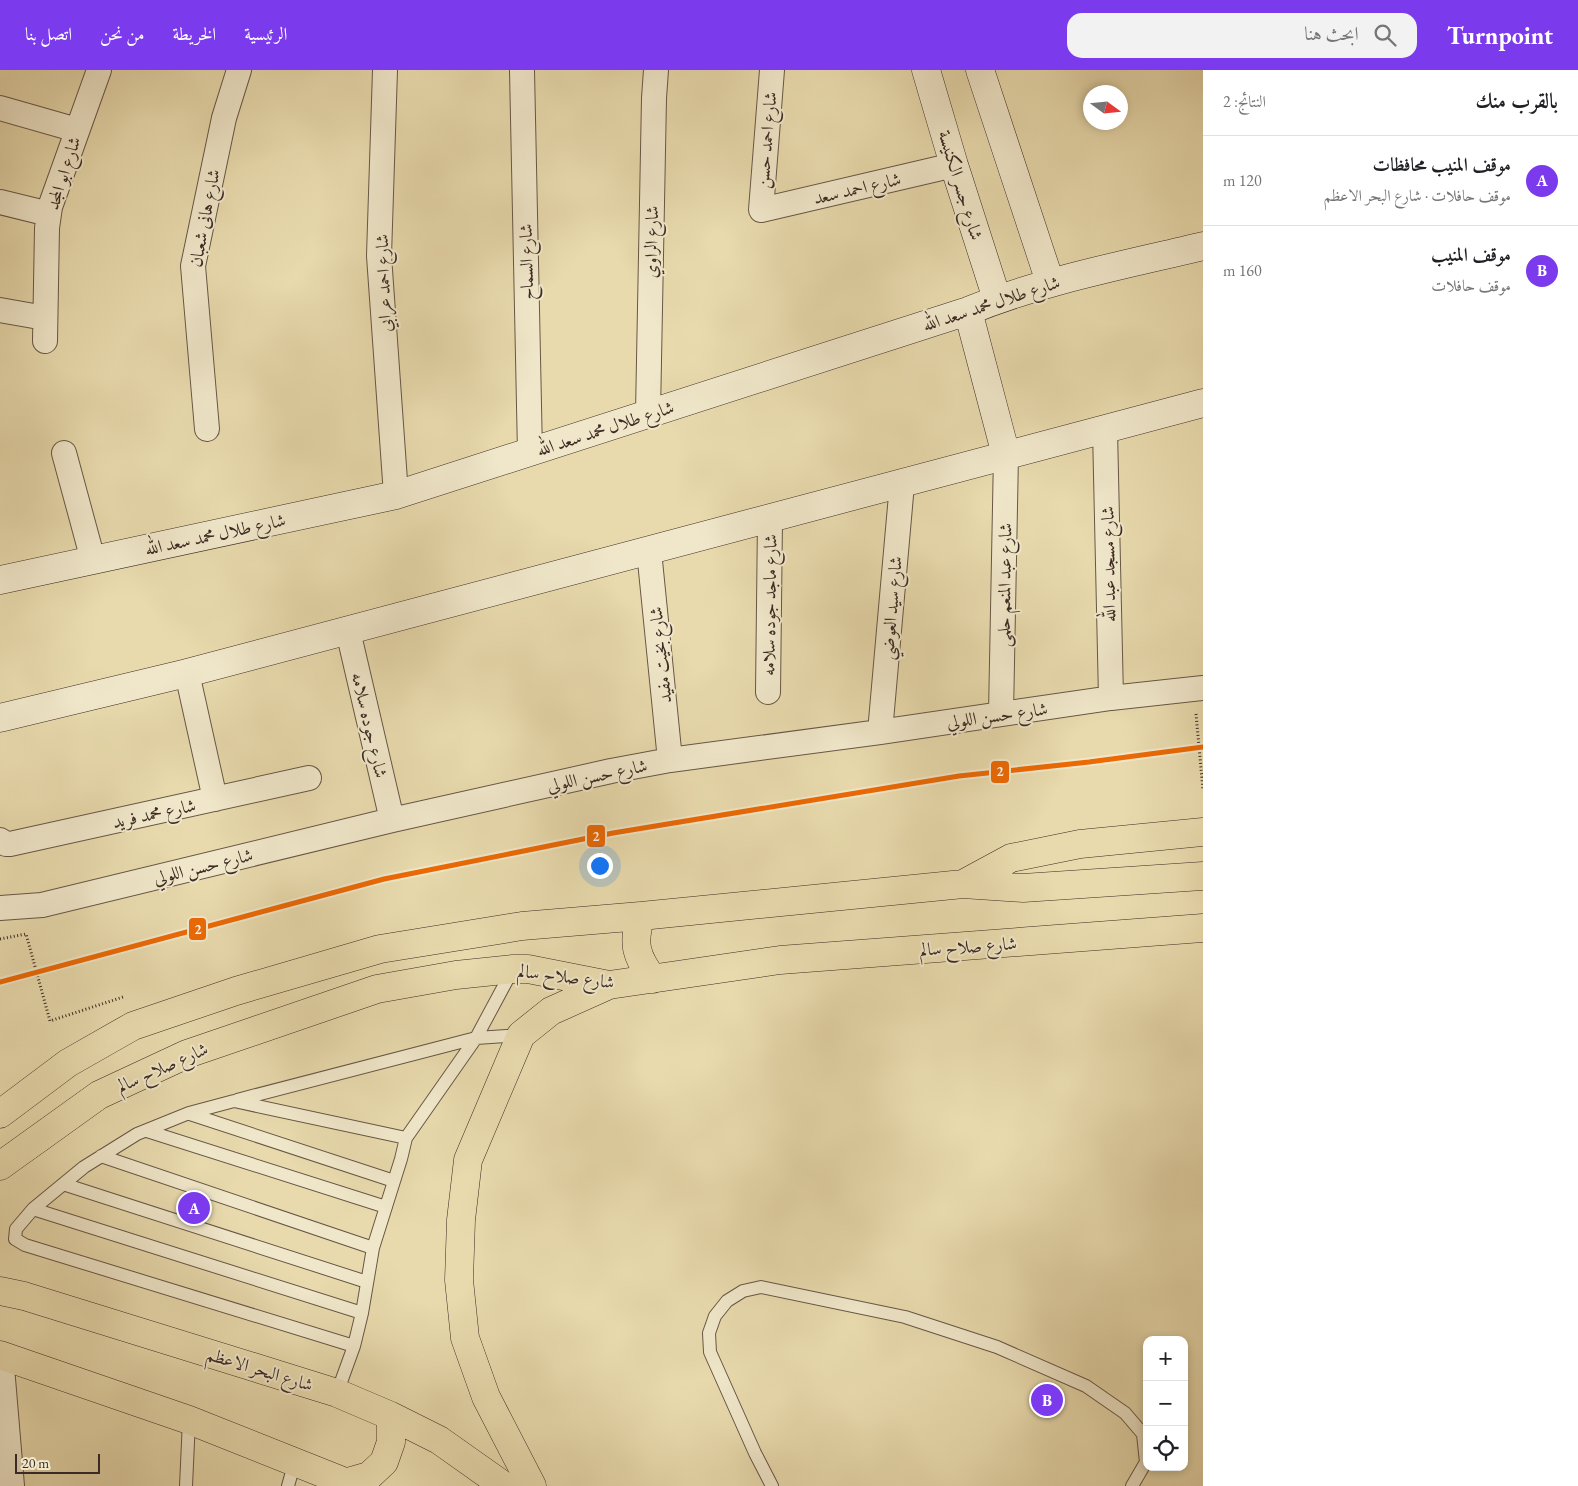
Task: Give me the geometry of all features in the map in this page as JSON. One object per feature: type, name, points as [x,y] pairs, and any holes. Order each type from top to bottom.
[{"type":"main road","name":"شارع جسر الكنيسة","points":[[926,70],[997,299]]},
{"type":"main road","points":[[980,70],[1050,282]]},
{"type":"main road","name":"شارع طلال محمد سعد الله","points":[[0,580],[396,495],[968,311],[997,299],[1050,282],[1203,246]]},
{"type":"main road","points":[[968,311],[1006,455]]},
{"type":"main road","points":[[0,718],[187,673],[348,631],[1203,403]]},
{"type":"main road","points":[[963,884],[1011,858],[1080,844],[1203,832]]},
{"type":"main road","points":[[0,1114],[68,1063],[133,1026],[236,991],[380,949],[522,926],[963,884],[1023,888],[1203,876]]},
{"type":"main road","points":[[641,916],[636,931],[637,950],[642,964],[653,979]]},
{"type":"main road","name":"شارع صلاح سالم","points":[[0,1166],[99,1095],[187,1054],[377,990],[456,975],[513,969],[528,969],[608,985],[780,960],[1203,928]]},
{"type":"main road","points":[[532,1486],[486,1397],[465,1338],[459,1280],[461,1220],[468,1160],[521,1035],[551,1011],[608,985]]},
{"type":"main road","name":"شارع البحر الاعظم","points":[[0,1291],[24,1296],[338,1393],[391,1416],[439,1440],[496,1484]]},
{"type":"main road","points":[[1,1355],[189,1420],[292,1474],[352,1484],[369,1476],[384,1462],[391,1442],[391,1416]]},
{"type":"street","name":"شارع ابو المجد","points":[[0,310],[45,329],[49,214],[99,70]]},
{"type":"street","name":"شارع هانى شعبان","points":[[207,429],[192,266],[224,118],[239,70]]},
{"type":"street","name":"شارع احمد عرابي","points":[[386,70],[380,256],[396,495]]},
{"type":"street","name":"شارع السماح","points":[[522,70],[530,453]]},
{"type":"street","name":"شارع الراوي","points":[[648,413],[656,70]]},
{"type":"street","name":"شارع احمد حسن","points":[[761,210],[772,70]]},
{"type":"street","points":[[0,108],[77,130]]},
{"type":"street","name":"شارع احمد سعد","points":[[761,210],[954,165]]},
{"type":"street","points":[[0,202],[49,214]]},
{"type":"street","name":"شارع مسجد عبد الله","points":[[1105,430],[1111,698]]},
{"type":"street","points":[[64,453],[92,560]]},
{"type":"street","name":"شارع عبد المنعم حلمى","points":[[1001,714],[1006,455]]},
{"type":"street","name":"شارع سيد العوضي","points":[[880,732],[902,484]]},
{"type":"street","name":"شارع ماجد جوده سلامه","points":[[768,692],[770,519]]},
{"type":"street","name":"شارع بخيت مفيد","points":[[649,551],[670,760]]},
{"type":"street","name":"شارع جوده سلامه","points":[[348,631],[392,820]]},
{"type":"street","points":[[187,673],[215,799]]},
{"type":"street","name":"شارع حسن اللولي","points":[[0,908],[42,905],[392,820],[611,771],[670,760],[880,732],[1111,698],[1199,698]]},
{"type":"street","name":"شارع محمد فريد","points":[[0,840],[10,844],[309,778]]},
{"type":"street","points":[[1,1355],[12,1486]]},
{"type":"lane","points":[[338,1393],[354,1346],[362,1313],[373,1248],[406,1138],[476,1038],[513,969]]},
{"type":"lane","points":[[354,1346],[25,1245],[15,1239],[16,1229],[33,1209],[84,1166],[137,1134],[190,1113],[476,1038],[521,1035]]},
{"type":"lane","points":[[234,1101],[406,1138]]},
{"type":"lane","points":[[190,1113],[394,1181]]},
{"type":"lane","points":[[148,1131],[386,1207]]},
{"type":"lane","points":[[101,1156],[373,1248]]},
{"type":"lane","points":[[63,1184],[367,1282]]},
{"type":"lane","points":[[33,1209],[362,1313]]},
{"type":"lane","points":[[772,1486],[754,1453],[710,1352],[709,1333],[715,1316],[727,1301],[743,1291],[761,1287],[905,1317],[997,1347],[1086,1386],[1125,1414],[1143,1434],[1146,1462],[1132,1486]]},
{"type":"lane","points":[[186,1486],[189,1420]]},
{"type":"path","points":[[1199,698],[1203,790]]},
{"type":"path","points":[[0,939],[26,934],[50,1020],[123,997]]},
{"type":"metro line","name":"2","points":[[0,982],[384,879],[613,833],[959,776],[1203,747]]},
{"type":"place","name":"موقف المنيب محافظات","points":[[194,1208]]},
{"type":"place","name":"موقف المنيب","points":[[1047,1400]]}]
